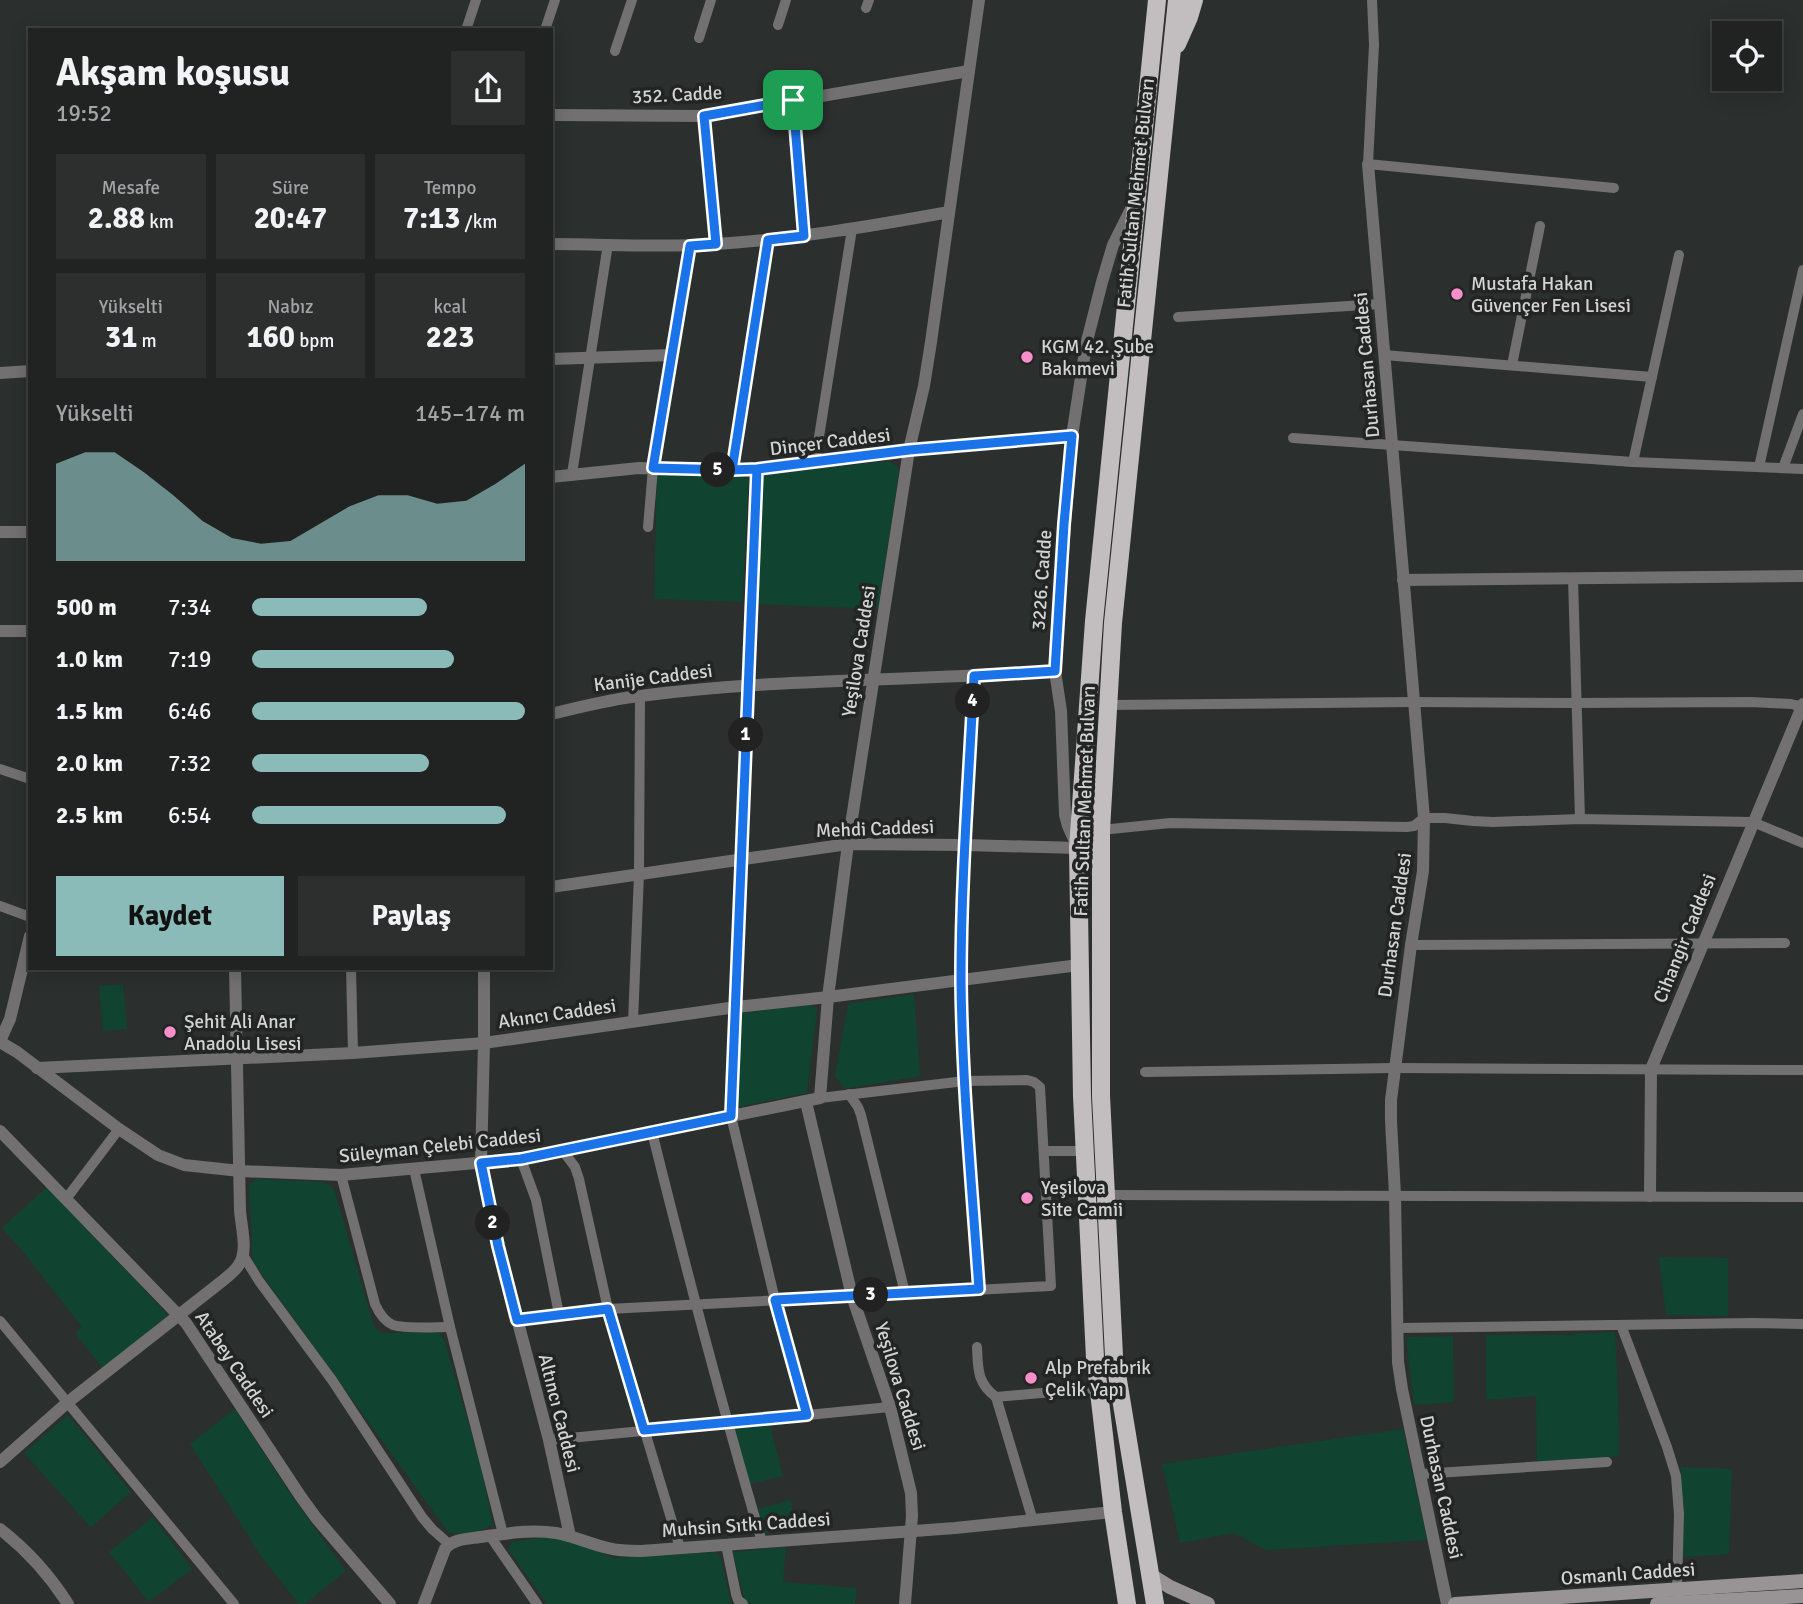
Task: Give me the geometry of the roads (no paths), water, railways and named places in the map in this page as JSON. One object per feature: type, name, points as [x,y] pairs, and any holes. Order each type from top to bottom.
[{"type":"highway","points":[[1146,0],[1151,57]]},
{"type":"highway","name":"Fatih Sultan Mehmet Bulvarı","points":[[1128,1604],[1113,1511],[1095,1358],[1085,1151],[1078,848],[1095,607],[1157,0]]},
{"type":"highway","name":"Fatih Sultan Mehmet Bulvarı","points":[[1155,1604],[1114,1356],[1101,1096],[1101,830],[1116,595],[1177,0]]},
{"type":"highway","points":[[1170,60],[1194,0]]},
{"type":"main road","points":[[1149,1574],[1208,1604]]},
{"type":"main road","name":"Osmanlı Caddesi","points":[[1455,1604],[1803,1581]]},
{"type":"main road","name":"Osmanlı Caddesi","points":[[1657,1604],[1803,1596]]},
{"type":"street","points":[[467,28],[476,0]]},
{"type":"street","points":[[546,28],[555,0]]},
{"type":"street","points":[[615,51],[632,0]]},
{"type":"street","points":[[699,38],[711,0]]},
{"type":"street","points":[[778,25],[786,0]]},
{"type":"street","name":"Yeşilova Caddesi","points":[[820,1098],[828,998],[848,844],[909,450],[926,372],[979,0]]},
{"type":"street","points":[[1372,0],[1374,45],[1368,164],[1614,188]]},
{"type":"street","name":"352. Cadde","points":[[553,116],[704,116],[969,71]]},
{"type":"street","points":[[793,100],[804,236]]},
{"type":"street","points":[[704,116],[716,244]]},
{"type":"street","name":"Durhasan Caddesi","points":[[1368,164],[1424,818],[1423,872],[1394,1068],[1391,1121],[1398,1362],[1447,1604]]},
{"type":"street","name":"3226. Cadde","points":[[1078,848],[1068,826],[1064,802],[1061,711],[1055,671],[1064,524],[1072,436],[1086,345],[1113,246],[1137,196]]},
{"type":"street","points":[[553,244],[690,246],[768,240],[949,212]]},
{"type":"street","points":[[1512,365],[1540,226]]},
{"type":"street","points":[[815,462],[852,229]]},
{"type":"street","points":[[732,470],[768,240]]},
{"type":"street","points":[[572,474],[608,244]]},
{"type":"street","points":[[648,527],[653,468],[690,246]]},
{"type":"street","points":[[1633,462],[1679,255]]},
{"type":"street","points":[[1759,467],[1803,270]]},
{"type":"street","points":[[1178,317],[1380,304]]},
{"type":"street","points":[[553,359],[672,355]]},
{"type":"street","points":[[1384,355],[1652,377]]},
{"type":"street","points":[[0,373],[28,371]]},
{"type":"street","points":[[1783,468],[1803,414]]},
{"type":"street","name":"Dinçer Caddesi","points":[[553,477],[653,468],[757,469],[909,450],[1072,436]]},
{"type":"street","points":[[1293,438],[1633,462],[1803,469]]},
{"type":"street","points":[[757,469],[731,1116],[775,1300],[807,1415]]},
{"type":"street","points":[[0,531],[28,532]]},
{"type":"street","points":[[1403,580],[1803,576]]},
{"type":"street","points":[[1573,578],[1580,819]]},
{"type":"street","points":[[0,631],[28,631]]},
{"type":"street","name":"Kanije Caddesi","points":[[553,714],[640,696],[748,685],[1055,671]]},
{"type":"street","points":[[974,676],[961,980],[979,1289]]},
{"type":"street","points":[[633,1022],[639,874],[640,696]]},
{"type":"street","points":[[1108,705],[1750,702],[1803,706]]},
{"type":"street","name":"Cihangir Caddesi","points":[[1650,1196],[1651,1069],[1803,706]]},
{"type":"street","points":[[0,769],[28,778]]},
{"type":"street","points":[[1101,830],[1170,823],[1407,827],[1414,826],[1424,818],[1493,822],[1580,819],[1753,822],[1803,843]]},
{"type":"street","name":"Mehdi Caddesi","points":[[553,887],[848,844],[1078,848]]},
{"type":"street","points":[[0,906],[28,916]]},
{"type":"street","points":[[1411,945],[1784,943]]},
{"type":"street","points":[[0,1041],[10,1019],[28,944]]},
{"type":"street","name":"Akıncı Caddesi","points":[[37,1068],[353,1053],[484,1043],[736,1007],[828,998],[1079,965]]},
{"type":"street","points":[[0,1462],[68,1402],[179,1316],[241,1263],[243,1255],[235,970]]},
{"type":"street","points":[[351,970],[353,1053]]},
{"type":"street","name":"Altıncı Caddesi","points":[[484,970],[481,1163],[498,1246],[570,1536]]},
{"type":"street","name":"Süleyman Çelebi Caddesi","points":[[0,1041],[120,1129],[170,1161],[240,1171],[341,1175],[521,1159],[820,1098],[965,1081],[1027,1080],[1040,1087],[1044,1151]]},
{"type":"street","points":[[1146,1072],[1394,1068],[1803,1069]]},
{"type":"street","points":[[849,1094],[861,1115],[905,1293]]},
{"type":"street","name":"Yeşilova Caddesi","points":[[806,1102],[852,1296],[890,1407],[911,1493],[905,1604]]},
{"type":"street","points":[[66,1199],[120,1129]]},
{"type":"street","name":"Atabey Caddesi","points":[[0,1131],[179,1316],[193,1333],[300,1497],[390,1604]]},
{"type":"street","points":[[652,1132],[695,1304],[762,1542]]},
{"type":"street","points":[[563,1150],[575,1167],[579,1179],[608,1309],[680,1548]]},
{"type":"street","points":[[517,1320],[608,1309],[1051,1286],[1044,1151],[1085,1151]]},
{"type":"street","points":[[521,1159],[536,1200],[559,1314]]},
{"type":"street","points":[[414,1169],[497,1535],[537,1604]]},
{"type":"street","points":[[341,1175],[379,1313],[394,1325],[450,1327]]},
{"type":"street","points":[[1106,1195],[1803,1197]]},
{"type":"street","points":[[243,1255],[332,1380],[422,1517],[449,1544],[425,1604]]},
{"type":"street","points":[[0,1321],[234,1604]]},
{"type":"street","points":[[1398,1328],[1803,1324]]},
{"type":"street","points":[[1621,1325],[1676,1476],[1679,1514],[1676,1589]]},
{"type":"street","points":[[977,1347],[981,1380],[987,1391],[996,1397],[1098,1388]]},
{"type":"street","points":[[996,1397],[1032,1521]]},
{"type":"street","points":[[548,1440],[890,1407]]},
{"type":"street","points":[[1420,1474],[1607,1462]]},
{"type":"street","name":"Muhsin Sıtkı Caddesi","points":[[449,1544],[464,1539],[539,1531],[570,1536],[625,1551],[911,1531],[1113,1511]]},
{"type":"street","points":[[0,1529],[39,1565],[68,1604]]},
{"type":"street","points":[[726,1545],[736,1594],[743,1604]]},
{"type":"place","name":"Mustafa Hakan Güvençer Fen Lisesi","points":[[1457,294]]},
{"type":"place","name":"KGM 42. Şube Bakımevi","points":[[1027,357]]},
{"type":"place","name":"Şehit Ali Anar Anadolu Lisesi","points":[[170,1032]]},
{"type":"place","name":"Yeşilova Site Camii","points":[[1027,1198]]},
{"type":"place","name":"Alp Prefabrik Çelik Yapı","points":[[1031,1378]]}]
